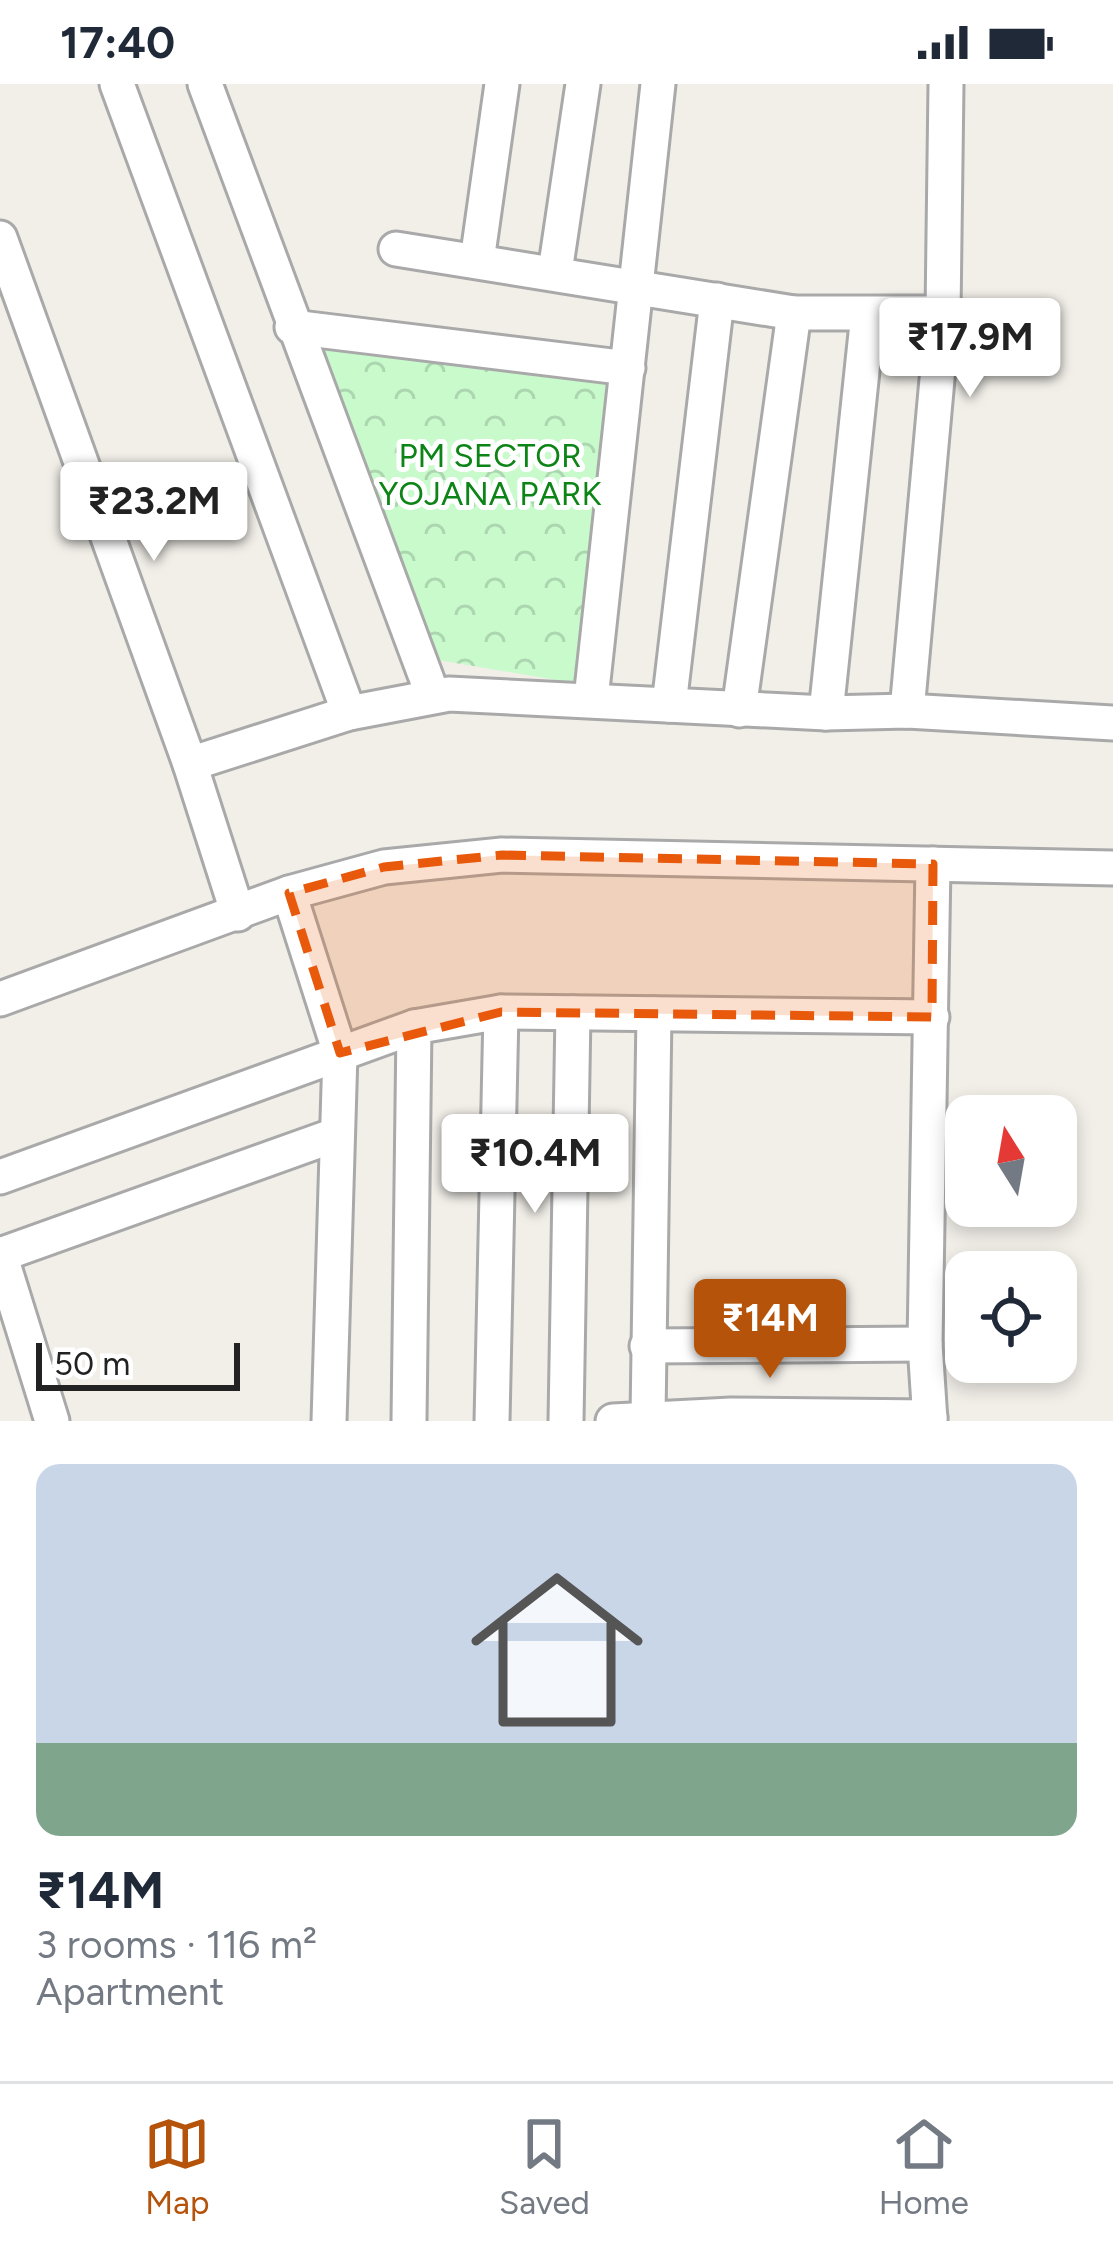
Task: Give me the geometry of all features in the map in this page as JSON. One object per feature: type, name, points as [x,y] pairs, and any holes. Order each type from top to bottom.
[{"type":"street","points":[[117,84],[349,713]]},
{"type":"street","points":[[205,84],[433,696]]},
{"type":"street","points":[[477,261],[502,84]]},
{"type":"street","points":[[555,272],[583,84]]},
{"type":"street","points":[[590,700],[658,84]]},
{"type":"street","points":[[908,711],[943,313],[946,84]]},
{"type":"street","points":[[0,238],[190,764],[238,914]]},
{"type":"street","points":[[396,249],[794,313],[943,313]]},
{"type":"street","points":[[669,705],[717,300]]},
{"type":"street","points":[[739,710],[794,313]]},
{"type":"street","points":[[826,713],[868,314]]},
{"type":"street","points":[[292,327],[628,368]]},
{"type":"street","points":[[190,764],[349,713],[433,696],[826,713],[908,711],[1113,723]]},
{"type":"street","points":[[0,999],[289,893],[384,867],[502,855],[1113,868]]},
{"type":"street","points":[[614,1421],[648,1417],[930,1419],[926,1344],[934,864]]},
{"type":"street","points":[[289,893],[340,1053],[329,1421]]},
{"type":"street","points":[[0,1177],[415,1027],[500,1012],[932,1017]]},
{"type":"street","points":[[492,1421],[500,1012]]},
{"type":"street","points":[[566,1421],[573,1013]]},
{"type":"street","points":[[648,1417],[654,1014]]},
{"type":"street","points":[[409,1421],[415,1027]]},
{"type":"street","points":[[52,1421],[0,1254],[335,1135]]},
{"type":"street","points":[[647,1346],[926,1344]]},
{"type":"highlighted area","points":[[502,855],[933,864],[932,1017],[501,1012],[340,1053],[289,893],[384,867]]},
{"type":"green space","name":"PM SECTOR YOJANA PARK","points":[[319,343],[627,367],[580,684],[432,659]]}]
